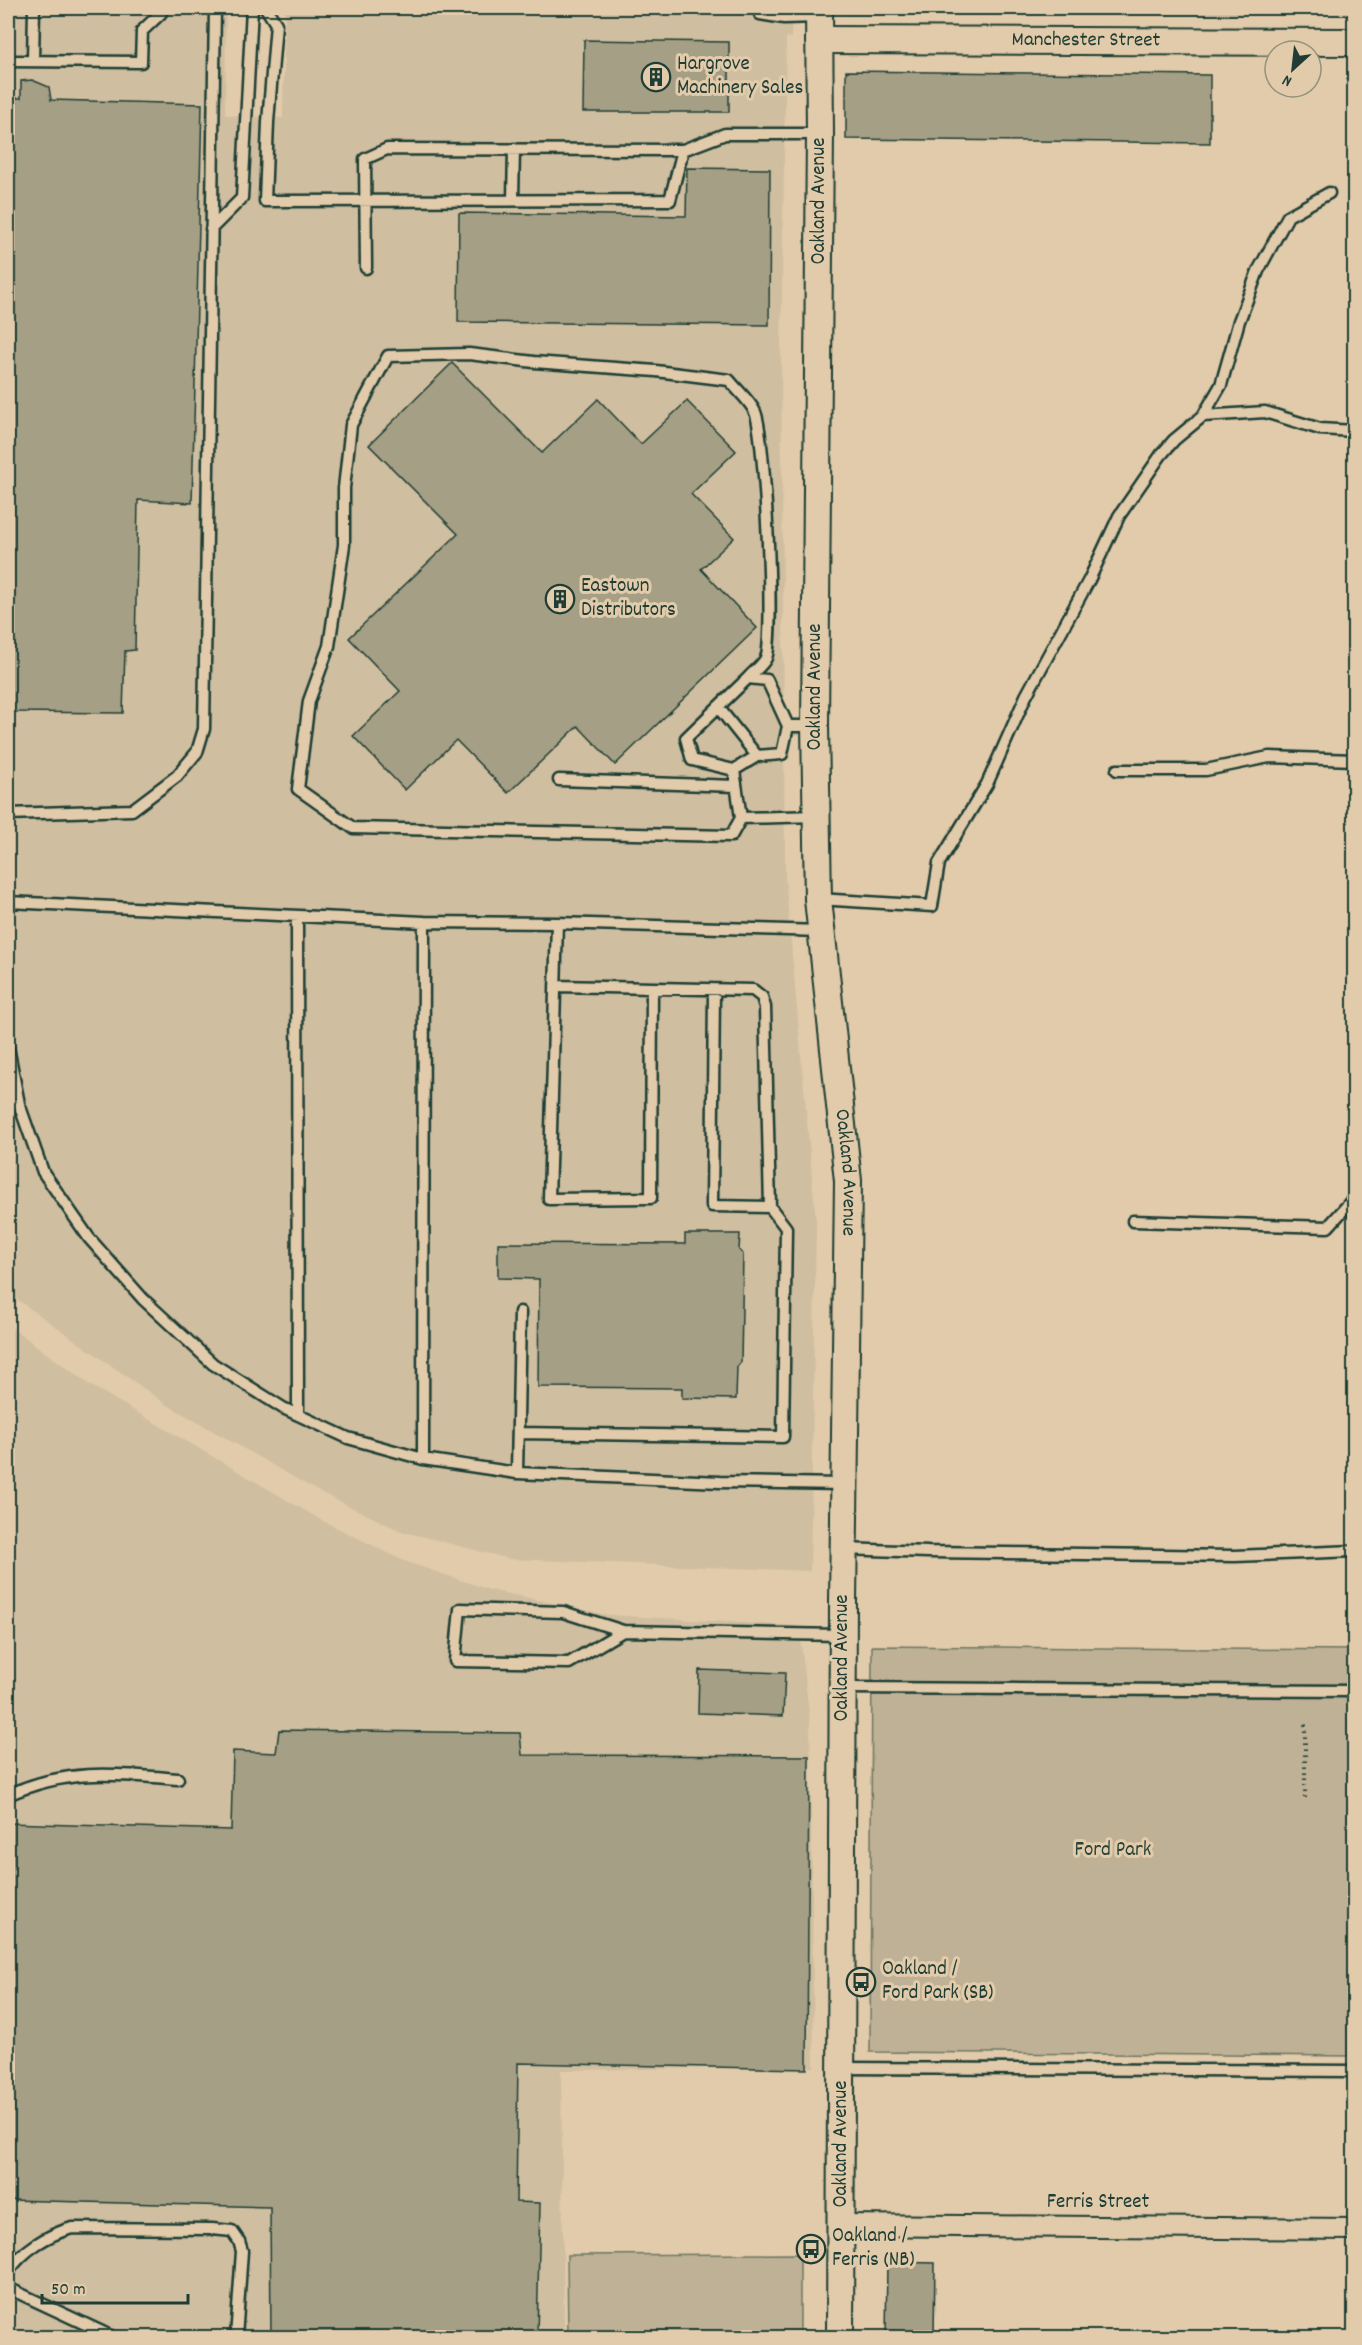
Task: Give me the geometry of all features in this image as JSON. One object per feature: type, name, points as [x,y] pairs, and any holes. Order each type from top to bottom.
[{"type":"street","name":"Manchester Street","points":[[819,22],[1354,42]]},
{"type":"street","name":"Oakland Avenue","points":[[819,22],[815,726],[818,899],[848,1181],[843,1549],[840,2337]]},
{"type":"street","name":"Ferris Street","points":[[841,2225],[1354,2229]]},
{"type":"lane","points":[[33,61],[34,8]]},
{"type":"lane","points":[[8,61],[141,62],[142,31],[161,13],[161,8]]},
{"type":"lane","points":[[8,814],[132,810],[177,776],[196,752],[204,729],[214,8]]},
{"type":"lane","points":[[211,229],[242,198],[252,8]]},
{"type":"lane","points":[[266,8],[276,24],[268,122],[265,201],[670,200],[683,150]]},
{"type":"lane","points":[[760,8],[760,14],[819,22]]},
{"type":"lane","points":[[366,268],[365,159],[387,149],[683,150],[725,134],[820,134]]},
{"type":"lane","points":[[513,200],[514,149]]},
{"type":"lane","points":[[818,899],[932,906],[939,863],[987,784],[1026,696],[1089,580],[1119,516],[1161,455],[1174,440],[1203,416],[1221,385],[1239,321],[1258,271],[1288,216],[1329,193]]},
{"type":"lane","points":[[734,770],[741,818],[731,836],[352,828],[298,789],[309,701],[329,646],[344,545],[344,488],[351,425],[388,356],[469,354],[729,380],[755,412],[761,444],[768,544],[770,631],[766,658],[686,738],[692,760],[734,770],[757,756],[782,754],[788,726],[767,680],[748,678]]},
{"type":"lane","points":[[1203,416],[1265,412],[1320,429],[1354,431]]},
{"type":"lane","points":[[718,707],[757,756]]},
{"type":"lane","points":[[788,726],[815,726]]},
{"type":"lane","points":[[1117,770],[1206,770],[1269,757],[1354,760]]},
{"type":"lane","points":[[559,780],[736,786]]},
{"type":"lane","points":[[741,818],[817,816]]},
{"type":"lane","points":[[8,902],[424,922],[557,923],[820,931]]},
{"type":"lane","points":[[297,916],[298,1415]]},
{"type":"lane","points":[[423,1458],[424,922]]},
{"type":"lane","points":[[557,923],[549,1199],[651,1198],[652,988]]},
{"type":"lane","points":[[518,1432],[783,1437],[786,1228],[770,1207],[765,1007],[762,997],[753,990],[555,986]]},
{"type":"lane","points":[[714,990],[712,1206],[770,1207]]},
{"type":"lane","points":[[8,1047],[18,1104],[43,1172],[89,1238],[143,1299],[213,1364],[283,1408],[348,1438],[423,1458],[517,1473],[720,1482],[844,1484]]},
{"type":"lane","points":[[1133,1221],[1328,1227],[1354,1198]]},
{"type":"lane","points":[[517,1473],[520,1312]]},
{"type":"lane","points":[[843,1549],[1234,1556],[1354,1551]]},
{"type":"lane","points":[[624,1631],[569,1663],[455,1661],[460,1609],[563,1612],[624,1631],[843,1635]]},
{"type":"lane","points":[[843,1688],[1354,1691]]},
{"type":"lane","points":[[8,1795],[29,1785],[108,1773],[178,1779]]},
{"type":"lane","points":[[842,2068],[1354,2071]]},
{"type":"lane","points":[[8,2272],[15,2260],[53,2233],[72,2228],[232,2231],[242,2251],[236,2337]]},
{"type":"lane","points":[[8,2288],[115,2337]]},
{"type":"path","points":[[1305,1723],[1305,1798]]},
{"type":"shaded area","points":[[8,8],[226,8],[225,115],[283,118],[285,8],[792,8],[791,38],[786,37],[781,351],[785,876],[816,1222],[810,1571],[510,1559],[401,1531],[316,1490],[166,1404],[8,1293]]},
{"type":"shaded area","points":[[847,8],[1354,8],[1354,13],[847,16]]},
{"type":"shaded area","points":[[8,1325],[90,1385],[321,1520],[404,1561],[490,1590],[608,1615],[799,1626],[810,1722],[814,2067],[561,2070],[564,2337],[8,2337]]},
{"type":"green space","name":"Ford Park","points":[[872,1646],[1354,1650],[1354,2056],[870,2052]]},
{"type":"green space","points":[[800,2254],[800,2337],[568,2337],[567,2255]]},
{"type":"building","name":"Hargrove Machinery Sales","points":[[584,40],[729,42],[729,112],[583,112]]},
{"type":"building","points":[[846,71],[1210,75],[1210,143],[846,139]]},
{"type":"building","points":[[32,80],[49,87],[51,100],[202,104],[192,503],[138,500],[135,650],[125,651],[123,713],[8,712],[8,98],[21,98],[21,81]]},
{"type":"building","points":[[687,168],[770,169],[769,325],[458,322],[459,213],[686,216]]},
{"type":"building","name":"Eastown Distributors","points":[[452,363],[542,453],[598,399],[641,444],[687,401],[736,451],[691,494],[734,538],[701,569],[757,628],[615,765],[578,726],[508,793],[456,740],[405,790],[353,736],[400,691],[349,638],[458,534],[369,445]]},
{"type":"building","points":[[685,1234],[740,1234],[739,1250],[743,1254],[741,1362],[737,1367],[736,1399],[682,1398],[682,1388],[538,1387],[539,1279],[498,1278],[498,1243],[685,1244]]},
{"type":"building","points":[[699,1670],[785,1673],[783,1716],[698,1713]]},
{"type":"building","points":[[279,1730],[520,1733],[522,1755],[809,1756],[807,2069],[518,2063],[516,2202],[540,2203],[537,2337],[271,2337],[270,2207],[8,2200],[8,1823],[231,1830],[233,1751],[276,1753]]},
{"type":"building","points":[[887,2262],[935,2263],[934,2337],[886,2337]]},
{"type":"place","name":"Hargrove Machinery Sales","points":[[656,77]]},
{"type":"place","name":"Eastown Distributors","points":[[560,599]]},
{"type":"place","name":"Oakland / Ford Park (SB)","points":[[861,1982]]},
{"type":"place","name":"Oakland / Ferris (NB)","points":[[811,2249]]}]
